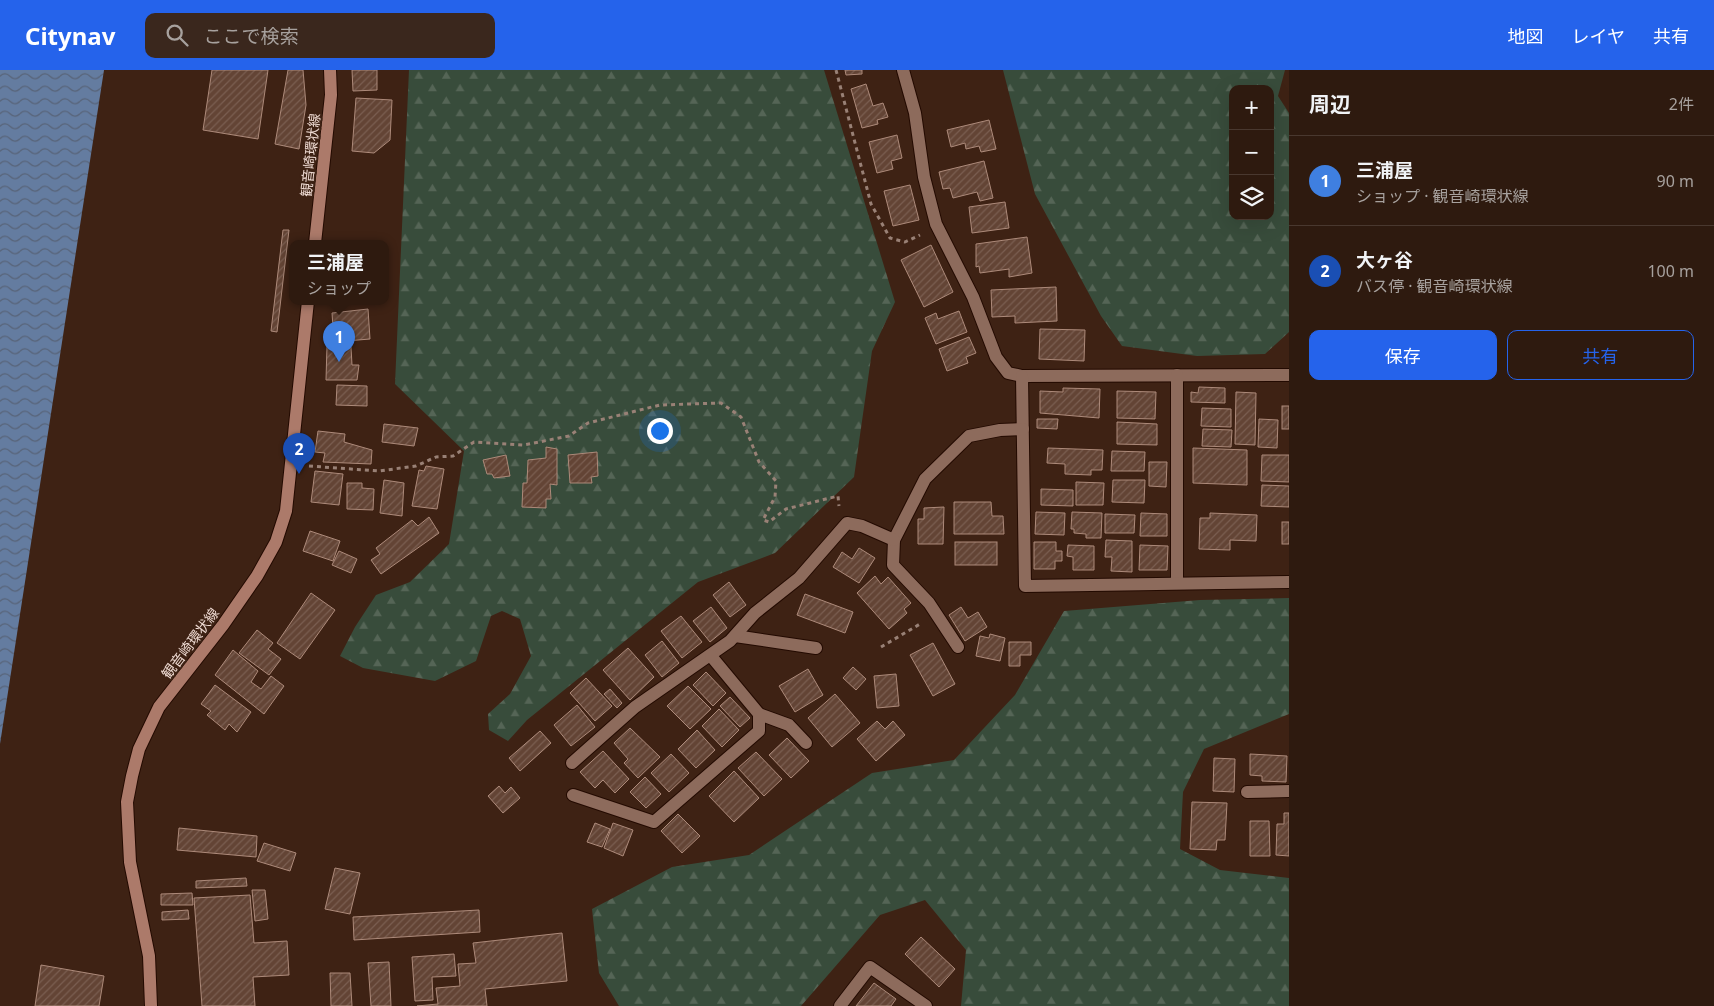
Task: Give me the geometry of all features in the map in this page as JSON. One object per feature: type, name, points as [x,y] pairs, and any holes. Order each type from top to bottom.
[{"type":"main road","name":"観音崎環状線","points":[[315,240],[332,95],[330,70]]},
{"type":"main road","name":"観音崎環状線","points":[[150,1006],[149,956],[130,862],[127,802],[132,776],[139,749],[160,707],[258,576],[276,542],[286,511],[308,305]]},
{"type":"street","points":[[903,70],[915,114],[924,177],[938,228],[973,297],[996,357],[1008,373],[1022,376],[1289,374]]},
{"type":"street","points":[[1177,375],[1177,582]]},
{"type":"street","points":[[1022,376],[1025,586],[1177,582],[1289,582]]},
{"type":"street","points":[[958,647],[929,603],[893,564],[894,540],[925,479],[969,436],[1000,430],[1023,429]]},
{"type":"street","points":[[572,763],[635,707],[711,656],[735,636],[756,612],[799,578],[846,523],[862,526],[894,540]]},
{"type":"street","points":[[735,636],[816,648]]},
{"type":"street","points":[[711,656],[760,714],[789,725],[806,743]]},
{"type":"street","points":[[573,795],[654,822],[759,731],[760,714]]},
{"type":"street","points":[[1247,792],[1289,791]]},
{"type":"street","points":[[840,1006],[870,967],[926,1006]]},
{"type":"path","points":[[836,70],[871,204],[883,228],[890,238],[905,242],[938,228]]},
{"type":"path","points":[[290,465],[379,471],[416,466],[436,457],[453,456],[474,442],[524,445],[569,436],[588,423],[660,405],[721,403],[741,417],[759,462],[776,481],[775,497],[763,520],[769,522],[786,509],[838,496],[840,510],[846,523]]},
{"type":"path","points":[[881,647],[936,615]]},
{"type":"green space","points":[[409,70],[824,70],[895,302],[872,351],[854,477],[775,553],[698,582],[527,720],[508,741],[489,730],[488,714],[510,694],[531,656],[520,619],[502,611],[491,616],[476,661],[435,681],[363,668],[340,656],[355,627],[376,595],[410,582],[449,544],[464,451],[395,384]]},
{"type":"green space","points":[[1003,70],[1285,70],[1278,96],[1289,113],[1289,332],[1265,354],[1197,356],[1122,346],[1101,316],[1035,194]]},
{"type":"green space","points":[[1289,598],[1289,714],[1204,749],[1183,792],[1180,849],[1220,870],[1289,878],[1289,1006],[961,1006],[966,950],[925,900],[880,915],[801,1006],[619,1006],[599,973],[592,909],[672,867],[749,855],[872,773],[954,760],[1015,695],[1064,611],[1200,600]]},
{"type":"water","points":[[0,70],[104,70],[0,744]]},
{"type":"building","points":[[212,70],[268,70],[258,139],[203,130]]},
{"type":"building","points":[[288,70],[303,70],[306,105],[299,149],[275,144]]},
{"type":"building","points":[[352,70],[377,70],[377,90],[353,91]]},
{"type":"building","points":[[845,70],[862,70],[862,74],[846,75]]},
{"type":"building","points":[[866,84],[873,106],[883,103],[888,117],[877,120],[878,124],[862,128],[851,89]]},
{"type":"building","points":[[356,98],[392,100],[390,140],[374,153],[352,151]]},
{"type":"building","points":[[989,120],[996,149],[981,152],[979,146],[966,149],[965,143],[951,147],[947,130]]},
{"type":"building","points":[[897,135],[902,158],[891,161],[893,169],[877,173],[869,142]]},
{"type":"building","points":[[984,161],[993,198],[980,201],[977,192],[953,198],[950,188],[943,189],[939,172]]},
{"type":"building","points":[[910,185],[919,220],[893,226],[884,191]]},
{"type":"building","points":[[1005,202],[1009,228],[972,233],[969,207]]},
{"type":"building","points":[[283,230],[289,230],[277,332],[271,331]]},
{"type":"building","points":[[1027,237],[1032,273],[1009,277],[1009,269],[980,273],[979,266],[976,267],[976,244]]},
{"type":"building","points":[[931,245],[953,292],[924,307],[901,260]]},
{"type":"building","points":[[1056,287],[1057,321],[1015,323],[1015,316],[992,317],[991,290]]},
{"type":"building","points":[[368,309],[370,339],[334,342],[332,313]]},
{"type":"building","points":[[959,311],[967,332],[936,344],[925,318],[936,313],[938,319]]},
{"type":"building","points":[[1040,329],[1085,330],[1084,361],[1039,359]]},
{"type":"building","points":[[969,337],[976,353],[966,357],[968,363],[947,371],[939,349]]},
{"type":"building","points":[[327,345],[351,347],[352,365],[359,365],[357,380],[326,380]]},
{"type":"building","points":[[337,385],[367,386],[367,406],[336,405]]},
{"type":"building","points":[[1199,387],[1225,388],[1225,403],[1191,402],[1191,392],[1198,393]]},
{"type":"building","points":[[1063,388],[1100,389],[1099,418],[1040,413],[1040,391],[1063,392]]},
{"type":"building","points":[[1117,391],[1156,392],[1155,419],[1117,418]]},
{"type":"building","points":[[1236,392],[1256,393],[1255,445],[1235,444]]},
{"type":"building","points":[[1282,406],[1289,406],[1289,429],[1282,429]]},
{"type":"building","points":[[1202,408],[1231,409],[1231,427],[1201,426]]},
{"type":"building","points":[[1037,419],[1058,419],[1057,429],[1037,428]]},
{"type":"building","points":[[1259,419],[1278,420],[1277,448],[1258,447]]},
{"type":"building","points":[[1117,422],[1157,424],[1157,445],[1117,444]]},
{"type":"building","points":[[384,424],[418,428],[414,446],[382,442]]},
{"type":"building","points":[[1203,429],[1232,430],[1231,447],[1202,446]]},
{"type":"building","points":[[318,431],[345,434],[344,442],[372,450],[371,464],[323,462],[325,453],[315,452]]},
{"type":"building","points":[[546,447],[557,449],[557,485],[550,484],[551,499],[546,499],[546,508],[522,507],[523,483],[527,483],[528,460],[546,458]]},
{"type":"building","points":[[1048,448],[1103,450],[1102,470],[1091,470],[1091,475],[1065,474],[1065,464],[1047,463]]},
{"type":"building","points":[[1193,448],[1247,450],[1247,485],[1193,483]]},
{"type":"building","points":[[1112,451],[1145,452],[1144,471],[1111,471]]},
{"type":"building","points":[[597,452],[598,476],[591,477],[592,483],[570,483],[568,455]]},
{"type":"building","points":[[506,455],[510,476],[494,478],[492,474],[487,474],[483,460]]},
{"type":"building","points":[[1262,455],[1289,455],[1289,482],[1261,481]]},
{"type":"building","points":[[1149,462],[1167,462],[1166,487],[1149,486]]},
{"type":"building","points":[[426,466],[444,469],[437,509],[412,506],[419,470],[424,471]]},
{"type":"building","points":[[315,471],[343,474],[339,505],[311,502]]},
{"type":"building","points":[[384,480],[404,483],[402,516],[380,513]]},
{"type":"building","points":[[1113,480],[1145,480],[1144,503],[1112,502]]},
{"type":"building","points":[[1076,482],[1104,483],[1103,505],[1076,505]]},
{"type":"building","points":[[347,483],[362,483],[362,488],[374,489],[373,510],[347,509]]},
{"type":"building","points":[[1262,485],[1289,486],[1289,507],[1261,506]]},
{"type":"building","points":[[1041,489],[1073,490],[1073,506],[1041,505]]},
{"type":"building","points":[[954,502],[991,502],[992,516],[1003,516],[1004,534],[954,534]]},
{"type":"building","points":[[944,507],[943,544],[918,544],[918,519],[924,519],[924,508]]},
{"type":"building","points":[[1036,512],[1065,513],[1064,535],[1035,534]]},
{"type":"building","points":[[1072,512],[1102,513],[1101,538],[1086,538],[1086,534],[1074,533],[1074,529],[1071,529]]},
{"type":"building","points":[[1141,513],[1167,514],[1167,536],[1140,536]]},
{"type":"building","points":[[1210,513],[1257,515],[1256,541],[1230,540],[1230,550],[1199,549],[1200,518],[1210,518]]},
{"type":"building","points":[[1105,514],[1135,515],[1134,533],[1105,533]]},
{"type":"building","points":[[429,517],[439,533],[381,574],[371,560],[380,554],[376,548],[412,520],[418,526]]},
{"type":"building","points":[[1282,522],[1289,522],[1289,544],[1282,544]]},
{"type":"building","points":[[310,531],[340,541],[333,561],[303,551]]},
{"type":"building","points":[[1106,540],[1132,541],[1132,572],[1111,571],[1112,557],[1105,557]]},
{"type":"building","points":[[955,542],[997,542],[997,565],[955,565]]},
{"type":"building","points":[[1034,542],[1056,542],[1056,551],[1062,551],[1062,561],[1055,561],[1055,569],[1034,569]]},
{"type":"building","points":[[1068,545],[1094,546],[1094,570],[1073,570],[1073,557],[1067,556]]},
{"type":"building","points":[[1140,545],[1168,546],[1167,570],[1139,570]]},
{"type":"building","points":[[859,548],[875,558],[859,583],[833,567],[842,552],[852,559]]},
{"type":"building","points":[[339,551],[357,559],[351,573],[332,565]]},
{"type":"building","points":[[875,576],[881,584],[888,577],[911,603],[904,609],[907,613],[889,629],[857,593]]},
{"type":"building","points":[[729,582],[746,605],[730,617],[713,595]]},
{"type":"building","points":[[311,593],[335,610],[300,659],[277,643]]},
{"type":"building","points":[[805,594],[853,612],[845,633],[797,615]]},
{"type":"building","points":[[711,607],[727,628],[710,642],[693,621]]},
{"type":"building","points":[[961,607],[968,618],[978,612],[987,627],[965,641],[949,615]]},
{"type":"building","points":[[681,616],[702,642],[682,658],[661,631]]},
{"type":"building","points":[[257,630],[273,643],[268,649],[281,659],[269,675],[239,653]]},
{"type":"building","points":[[990,634],[1005,638],[1000,661],[976,656],[980,636],[989,638]]},
{"type":"building","points":[[662,641],[679,663],[662,677],[645,655]]},
{"type":"building","points":[[1009,642],[1031,642],[1031,655],[1020,655],[1020,666],[1009,666]]},
{"type":"building","points":[[933,643],[955,684],[933,696],[910,655]]},
{"type":"building","points":[[628,648],[654,677],[630,700],[603,670]]},
{"type":"building","points":[[233,650],[258,671],[251,682],[261,689],[271,676],[284,686],[264,714],[215,675]]},
{"type":"building","points":[[853,667],[866,679],[856,690],[843,678]]},
{"type":"building","points":[[808,669],[823,695],[795,712],[779,686]]},
{"type":"building","points":[[706,672],[726,693],[713,706],[693,685]]},
{"type":"building","points":[[896,674],[899,706],[877,708],[874,676]]},
{"type":"building","points":[[586,678],[612,706],[595,721],[570,693]]},
{"type":"building","points":[[215,685],[251,712],[237,732],[229,724],[225,730],[207,715],[211,711],[201,704]]},
{"type":"building","points":[[688,686],[711,709],[690,729],[667,706]]},
{"type":"building","points":[[610,689],[622,703],[617,708],[604,694]]},
{"type":"building","points":[[835,694],[860,723],[832,747],[808,718]]},
{"type":"building","points":[[730,697],[750,718],[740,727],[720,706]]},
{"type":"building","points":[[577,705],[595,727],[571,746],[554,725]]},
{"type":"building","points":[[719,709],[739,730],[722,747],[702,726]]},
{"type":"building","points":[[877,721],[885,729],[893,721],[905,735],[876,761],[857,739]]},
{"type":"building","points":[[630,728],[660,757],[638,778],[624,763],[628,759],[614,743]]},
{"type":"building","points":[[697,730],[715,750],[696,768],[678,749]]},
{"type":"building","points":[[540,731],[551,743],[520,771],[509,758]]},
{"type":"building","points":[[787,738],[809,761],[791,778],[769,755]]},
{"type":"building","points":[[603,751],[629,779],[615,793],[603,780],[595,788],[580,772]]},
{"type":"building","points":[[756,752],[782,779],[764,796],[738,768]]},
{"type":"building","points":[[671,754],[689,773],[669,792],[651,773]]},
{"type":"building","points":[[1250,754],[1287,756],[1286,782],[1262,781],[1262,776],[1250,775]]},
{"type":"building","points":[[1214,758],[1235,759],[1234,792],[1213,791]]},
{"type":"building","points":[[734,771],[759,798],[734,822],[709,796]]},
{"type":"building","points":[[645,777],[661,794],[646,808],[630,792]]},
{"type":"building","points":[[499,786],[505,793],[511,787],[520,798],[503,813],[488,796]]},
{"type":"building","points":[[1192,802],[1227,803],[1225,840],[1217,840],[1216,850],[1190,849]]},
{"type":"building","points":[[1284,813],[1289,813],[1289,856],[1276,855],[1277,824],[1284,824]]},
{"type":"building","points":[[678,814],[700,836],[682,853],[661,831]]},
{"type":"building","points":[[1250,821],[1269,821],[1270,856],[1250,856]]},
{"type":"building","points":[[595,823],[610,829],[602,847],[587,842]]},
{"type":"building","points":[[613,823],[633,830],[623,856],[604,848]]},
{"type":"building","points":[[179,828],[257,836],[256,857],[177,850]]},
{"type":"building","points":[[264,843],[296,853],[290,871],[257,861]]},
{"type":"building","points":[[335,868],[360,873],[350,914],[325,909]]},
{"type":"building","points":[[246,878],[247,886],[196,888],[196,881]]},
{"type":"building","points":[[252,890],[265,890],[268,919],[255,921]]},
{"type":"building","points":[[192,893],[193,905],[161,905],[161,894]]},
{"type":"building","points":[[250,895],[254,943],[287,941],[289,975],[253,977],[255,1006],[202,1006],[194,898]]},
{"type":"building","points":[[188,910],[189,919],[162,920],[162,912]]},
{"type":"building","points":[[479,910],[480,932],[354,940],[353,917]]},
{"type":"building","points":[[562,933],[567,981],[485,989],[487,1006],[417,1006],[438,1004],[436,988],[460,986],[458,964],[476,963],[473,943]]},
{"type":"building","points":[[921,937],[955,969],[939,987],[905,954]]},
{"type":"building","points":[[454,954],[456,976],[432,977],[433,1000],[415,1001],[412,957]]},
{"type":"building","points":[[389,962],[391,1006],[371,1006],[368,963]]},
{"type":"building","points":[[41,965],[104,976],[99,1006],[35,1006]]},
{"type":"building","points":[[330,973],[350,973],[352,1006],[331,1006]]},
{"type":"building","points":[[874,983],[896,999],[891,1006],[856,1006]]},
{"type":"place","name":"三浦屋","points":[[339,362]]},
{"type":"place","name":"大ヶ谷","points":[[299,474]]}]
